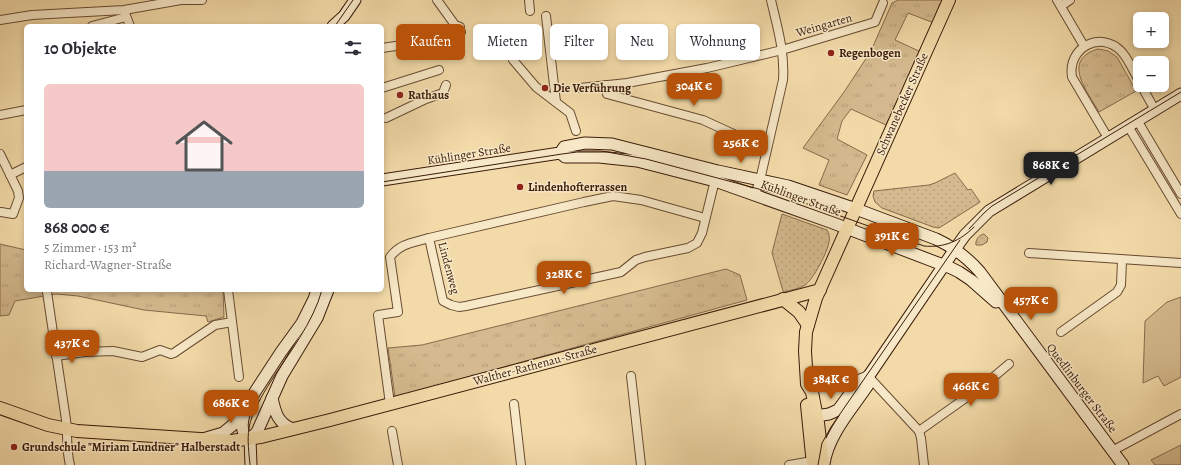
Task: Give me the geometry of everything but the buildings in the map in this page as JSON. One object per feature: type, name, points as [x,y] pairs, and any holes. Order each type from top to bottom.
[{"type":"main road","name":"Schwanebecker Straße","points":[[818,464],[812,416],[812,392],[807,384],[805,351],[808,325],[820,290],[949,0]]},
{"type":"main road","name":"Walther-Rathenau-Straße","points":[[0,408],[67,430],[204,439],[250,439],[390,404],[820,290]]},
{"type":"main road","points":[[783,299],[799,312],[808,325]]},
{"type":"street","points":[[97,24],[125,13],[181,0],[202,0]]},
{"type":"street","points":[[342,21],[355,0]]},
{"type":"street","points":[[384,48],[416,43],[461,29],[455,25],[437,0]]},
{"type":"street","points":[[529,0],[530,11]]},
{"type":"street","name":"Weingarten","points":[[755,194],[760,180],[783,80],[784,65],[782,50],[771,0]]},
{"type":"street","points":[[1070,0],[1059,3],[1084,46]]},
{"type":"street","name":"Weingarten","points":[[580,88],[627,84],[680,74],[782,50],[875,22],[883,3]]},
{"type":"street","points":[[0,20],[32,15],[125,13]]},
{"type":"street","points":[[125,13],[129,24]]},
{"type":"street","points":[[546,16],[556,102]]},
{"type":"street","points":[[1108,138],[1072,77],[1073,62],[1079,51],[1084,46],[1104,42],[1121,51],[1133,71]]},
{"type":"street","points":[[512,60],[536,87],[570,113],[576,131]]},
{"type":"street","points":[[384,87],[439,70]]},
{"type":"street","points":[[386,118],[426,99],[443,93],[446,85]]},
{"type":"street","points":[[606,85],[607,94],[703,120],[740,137],[768,145]]},
{"type":"street","points":[[1145,92],[1155,110]]},
{"type":"street","points":[[812,416],[829,414],[838,410],[860,380],[867,375],[955,249],[984,214],[1181,94]]},
{"type":"street","points":[[0,114],[24,110]]},
{"type":"street","points":[[1133,123],[1181,194]]},
{"type":"street","points":[[1133,123],[1181,214]]},
{"type":"street","name":"Kühlinger Straße","points":[[384,180],[560,153],[564,147],[576,144],[612,144],[716,176],[755,194],[847,228]]},
{"type":"street","points":[[0,154],[18,191],[18,198],[13,214],[1,212]]},
{"type":"street","points":[[10,175],[24,167]]},
{"type":"street","name":"Kühlinger Straße","points":[[716,176],[760,180],[788,186],[856,209]]},
{"type":"street","name":"Lindenweg","points":[[429,238],[443,301],[459,307],[621,272],[636,260],[645,256],[688,248],[697,243],[702,233],[716,176]]},
{"type":"street","name":"Lindenweg","points":[[390,404],[378,315],[398,312],[390,257],[396,249],[404,245],[429,238],[613,196],[641,200],[705,218]]},
{"type":"street","name":"Quedlinburger Straße","points":[[856,209],[936,239],[955,249],[975,267],[1123,465]]},
{"type":"street","name":"Quedlinburger Straße","points":[[847,228],[959,272],[971,280],[993,300],[1006,307]]},
{"type":"street","points":[[1029,253],[1181,263]]},
{"type":"street","points":[[1061,332],[1118,292],[1121,285],[1122,260]]},
{"type":"street","points":[[47,292],[67,430],[67,451],[70,465]]},
{"type":"street","points":[[228,292],[239,377]]},
{"type":"street","points":[[204,439],[216,436],[230,428],[302,323],[316,292]]},
{"type":"street","points":[[251,465],[250,439],[257,432],[282,376],[317,318],[327,292]]},
{"type":"street","points":[[56,356],[85,352],[118,352],[142,357],[160,350],[171,354],[214,325],[232,322]]},
{"type":"street","points":[[919,431],[984,386],[1009,364]]},
{"type":"street","points":[[867,375],[919,431],[922,438],[924,465]]},
{"type":"street","points":[[789,465],[818,464],[826,455],[831,441],[868,385],[867,375]]},
{"type":"street","points":[[631,376],[641,465]]},
{"type":"street","points":[[272,398],[280,422],[286,427],[293,429]]},
{"type":"street","points":[[250,399],[242,429],[245,436],[250,439]]},
{"type":"street","points":[[514,404],[521,465]]},
{"type":"street","points":[[1112,451],[1181,414]]},
{"type":"street","points":[[392,431],[398,465]]},
{"type":"green space","points":[[898,0],[944,0],[934,23],[908,13],[895,40],[921,52],[886,125],[851,109],[842,121],[837,139],[867,155],[847,195],[819,185],[829,160],[803,148],[844,92],[871,51],[892,3]]},
{"type":"green space","points":[[1098,49],[1108,51],[1117,57],[1133,86],[1133,92],[1134,92],[1099,112],[1080,77],[1079,68],[1081,61],[1087,54]]},
{"type":"green space","points":[[955,173],[968,190],[971,189],[980,202],[939,228],[882,208],[875,202],[873,196],[874,191],[929,185]]},
{"type":"green space","points":[[782,214],[827,230],[829,234],[828,246],[816,272],[805,285],[800,288],[784,292],[772,253]]},
{"type":"green space","points":[[984,234],[988,238],[987,242],[982,245],[976,245],[976,241],[980,235]]},
{"type":"green space","points":[[0,244],[24,250],[24,292],[223,292],[224,317],[208,322],[206,316],[144,310],[78,296],[56,294],[15,301],[9,315],[0,316]]},
{"type":"green space","points":[[726,269],[740,275],[747,300],[395,397],[388,348],[422,345]]},
{"type":"green space","points":[[1181,297],[1181,377],[1164,386],[1158,376],[1143,383],[1145,321],[1167,302]]},
{"type":"green space","points":[[1181,445],[1181,465],[1155,465],[1151,460]]},
{"type":"tram line","points":[[336,24],[353,0]]},
{"type":"tram line","points":[[969,229],[992,206],[1181,92]]},
{"type":"tram line","points":[[384,182],[577,152],[607,152],[646,159],[785,196],[924,246],[945,245],[957,240],[974,227]]},
{"type":"tram line","points":[[818,465],[822,443],[831,427],[960,240]]},
{"type":"tram line","points":[[250,465],[248,437],[252,416],[268,387],[307,326],[321,292]]},
{"type":"place","name":"Regenbogen","points":[[831,53]]},
{"type":"place","name":"Die Verführung","points":[[545,88]]},
{"type":"place","name":"Rathaus","points":[[400,95]]},
{"type":"place","name":"Lindenhofterrassen","points":[[520,187]]},
{"type":"place","name":"Grundschule \"Miriam Lundner\" Halberstadt","points":[[14,447]]}]
